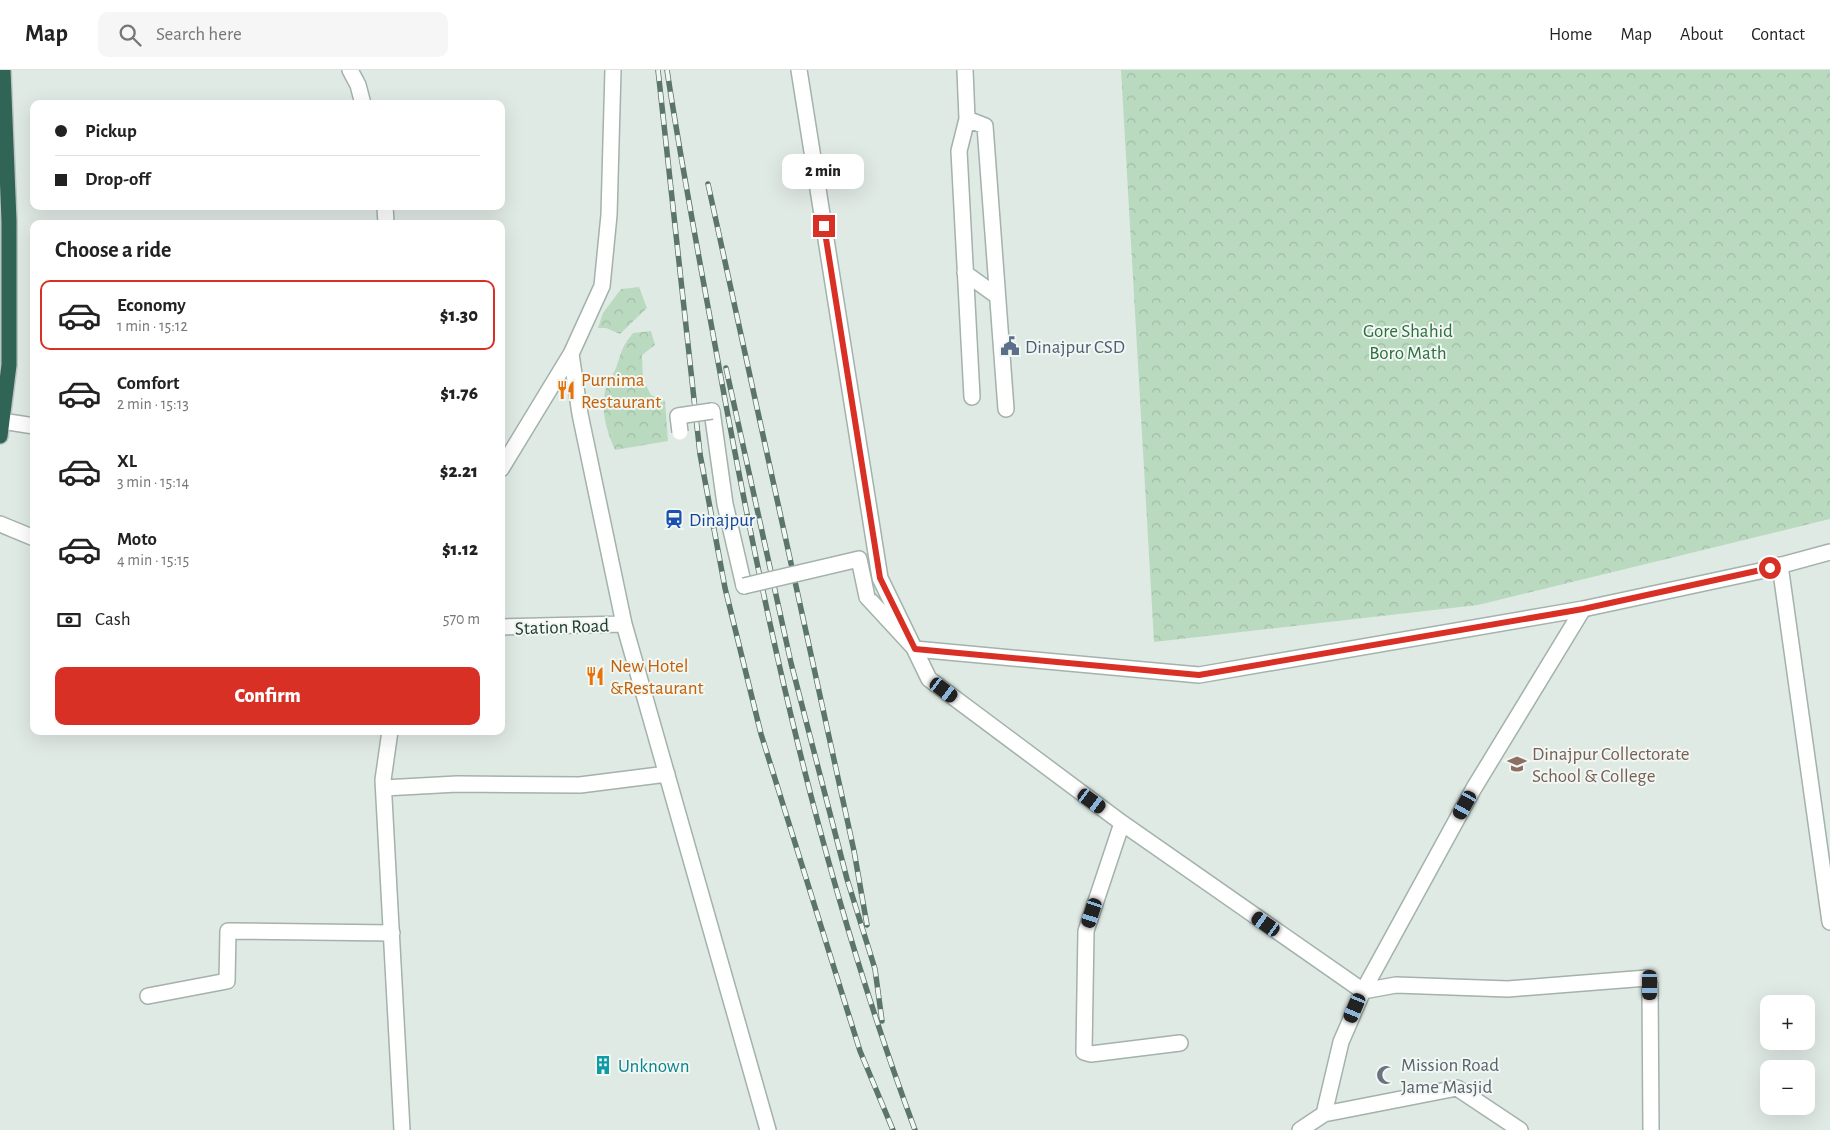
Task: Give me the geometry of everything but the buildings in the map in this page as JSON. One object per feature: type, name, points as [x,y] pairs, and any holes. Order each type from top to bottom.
[{"type":"highway","points":[[0,436],[9,365],[9,221],[3,122],[3,70]]},
{"type":"street","points":[[350,70],[358,85],[362,100]]},
{"type":"street","points":[[505,462],[571,354],[602,286],[609,215],[613,70]]},
{"type":"street","points":[[799,70],[880,578],[929,679],[1122,823],[1363,990],[1396,985],[1508,989],[1647,978],[1650,985],[1651,1130]]},
{"type":"street","points":[[965,70],[966,119],[959,151],[972,397]]},
{"type":"street","points":[[966,119],[985,126],[1006,409]]},
{"type":"street","points":[[965,273],[997,296]]},
{"type":"street","points":[[571,354],[580,414],[624,624],[768,1130]]},
{"type":"street","points":[[680,432],[678,416],[712,411],[725,504],[744,586],[859,558],[867,597],[915,649],[1199,675],[1583,609],[1830,552]]},
{"type":"street","points":[[2,421],[30,425]]},
{"type":"street","points":[[0,524],[30,536]]},
{"type":"street","points":[[1780,565],[1830,922]]},
{"type":"street","points":[[1324,1114],[1341,1042],[1363,990],[1474,788],[1583,609]]},
{"type":"street","name":"Station Road","points":[[505,628],[624,624]]},
{"type":"street","points":[[390,735],[384,788],[402,1130]]},
{"type":"street","points":[[384,788],[457,784],[580,785],[666,774]]},
{"type":"street","points":[[1122,823],[1086,931],[1084,1052],[1091,1054],[1180,1043]]},
{"type":"street","points":[[148,996],[227,981],[228,931],[392,932]]},
{"type":"street","points":[[1300,1130],[1324,1114],[1457,1088],[1520,1130]]},
{"type":"green space","name":"Gore Shahid Boro Math","points":[[1121,70],[1830,70],[1830,519],[1478,605],[1154,642]]},
{"type":"green space","points":[[639,287],[647,308],[620,334],[606,328],[598,328],[603,313],[621,289]]},
{"type":"green space","points":[[651,331],[655,345],[642,355],[643,379],[651,395],[665,401],[668,441],[615,450],[609,434],[604,410],[607,385],[624,346],[633,333]]},
{"type":"railway","points":[[658,70],[700,454],[725,588],[761,734],[860,1051],[893,1130]]},
{"type":"railway","points":[[667,70],[737,464],[777,657],[800,753],[852,943],[882,1037],[915,1130]]},
{"type":"railway","points":[[708,184],[854,851],[867,925]]},
{"type":"railway","points":[[726,368],[791,663],[847,879],[875,969],[882,1021]]},
{"type":"place","name":"Dinajpur CSD","points":[[1010,346]]},
{"type":"place","name":"Purnima Restaurant","points":[[566,390]]},
{"type":"place","name":"Dinajpur","points":[[674,519]]},
{"type":"place","name":"New Hotel &Restaurant","points":[[595,676]]},
{"type":"place","name":"Dinajpur Collectorate School & College","points":[[1517,764]]},
{"type":"place","name":"Unknown","points":[[603,1065]]},
{"type":"place","name":"Mission Road Jame Masjid","points":[[1386,1075]]},
{"type":"route","points":[[824,226],[880,578],[915,649],[1199,675],[1583,609],[1770,568]]}]
